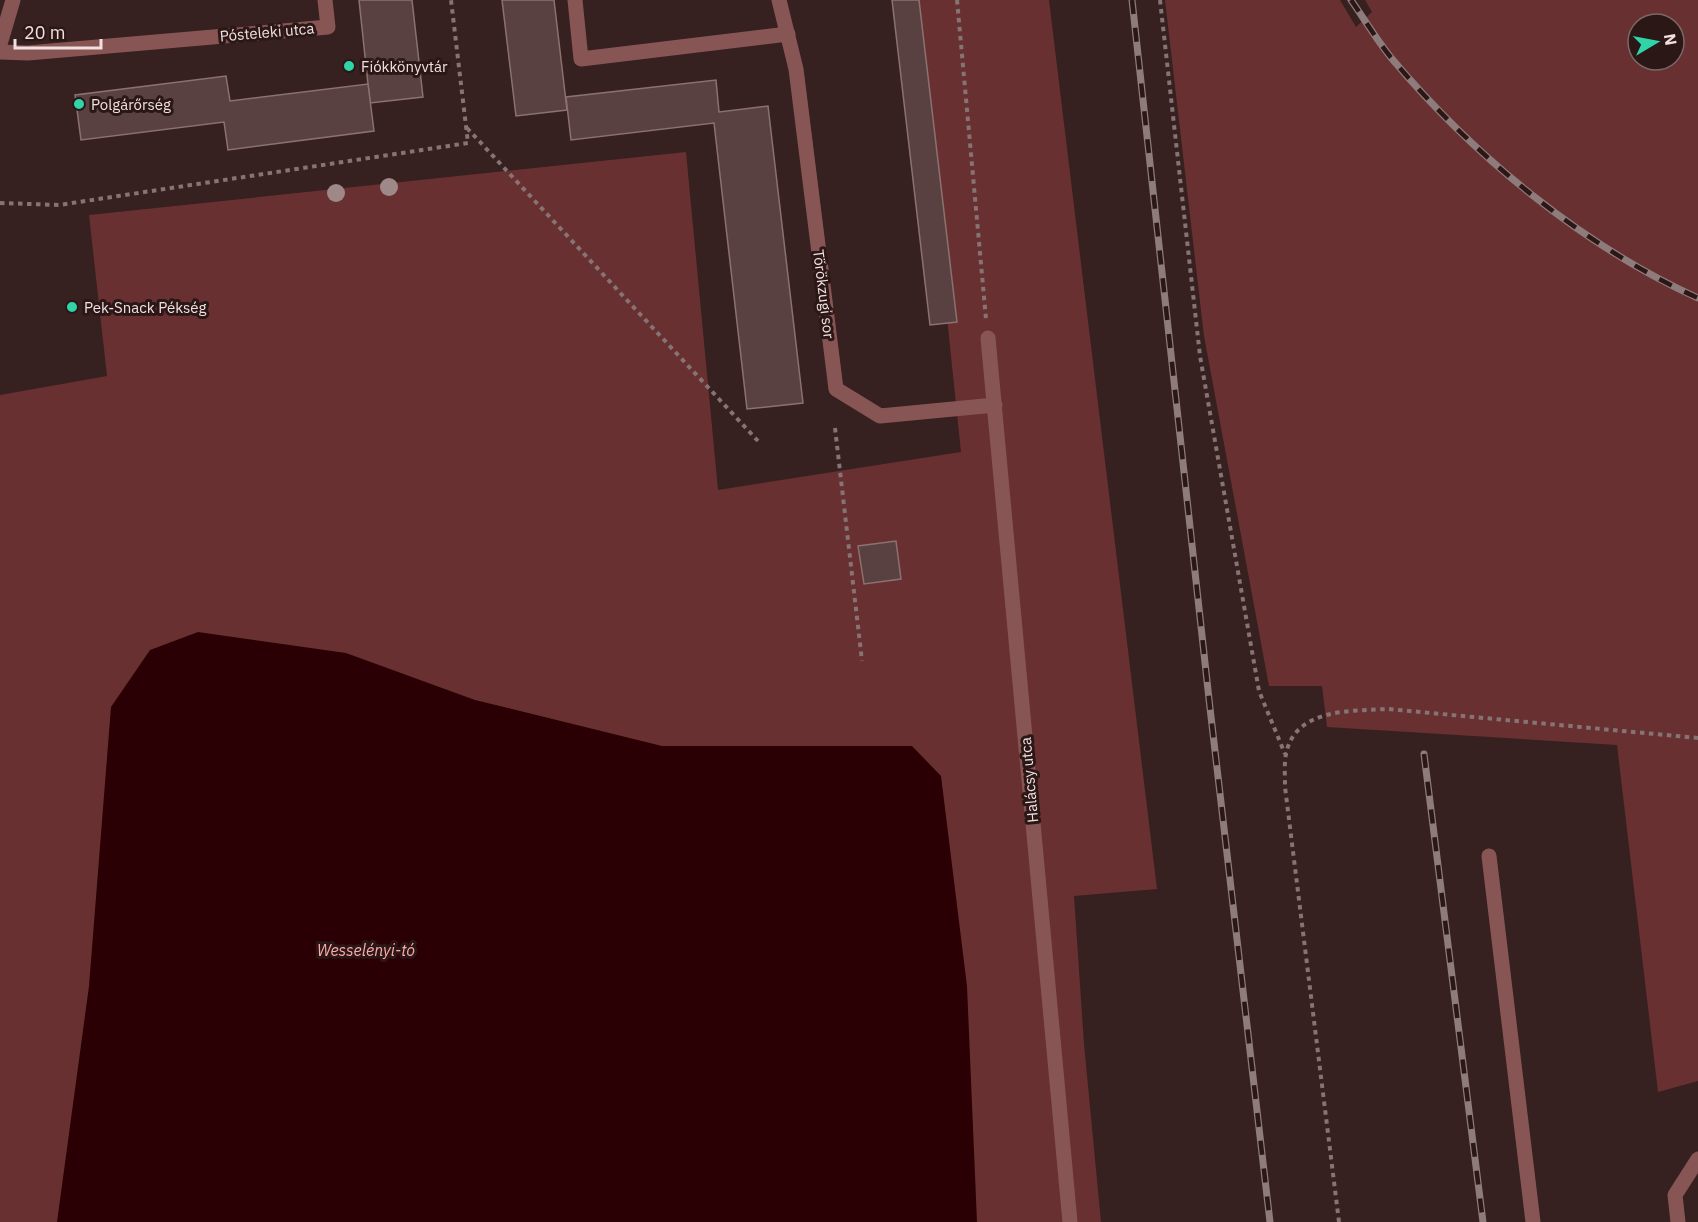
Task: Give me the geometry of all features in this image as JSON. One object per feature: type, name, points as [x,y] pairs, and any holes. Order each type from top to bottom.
[{"type":"street","points":[[0,44],[13,0]]},
{"type":"street","name":"Pósteleki utca","points":[[0,52],[28,54],[328,27],[325,0]]},
{"type":"street","points":[[575,0],[581,59],[788,34]]},
{"type":"street","name":"Törökzugi sor","points":[[779,0],[796,69],[837,389],[880,416],[995,405]]},
{"type":"street","name":"Halácsy utca","points":[[988,338],[1070,1222]]},
{"type":"street","points":[[1489,856],[1533,1222]]},
{"type":"street","points":[[1678,1222],[1675,1195],[1698,1159]]},
{"type":"path","points":[[0,203],[59,205],[468,143],[451,0]]},
{"type":"path","points":[[957,0],[988,338]]},
{"type":"path","points":[[1161,0],[1200,356],[1259,691],[1286,754]]},
{"type":"path","points":[[467,128],[758,441]]},
{"type":"path","points":[[835,428],[862,661]]},
{"type":"path","points":[[1339,1222],[1285,787],[1286,754],[1292,736],[1302,724],[1317,717],[1388,709],[1698,738]]},
{"type":"shaded area","points":[[914,0],[1049,0],[1157,889],[1074,896],[1084,1044],[1101,1222],[0,1222],[0,395],[107,376],[89,215],[686,152],[718,490],[961,452]]},
{"type":"shaded area","points":[[1165,0],[1340,0],[1356,27],[1372,12],[1365,0],[1698,0],[1698,1081],[1658,1092],[1617,745],[1327,727],[1322,686],[1269,686],[1204,336]]},
{"type":"water","name":"Wesselényi-tó","points":[[198,632],[346,653],[475,700],[662,746],[912,746],[941,776],[967,986],[977,1222],[57,1222],[89,986],[111,707],[150,650]]},
{"type":"building","points":[[359,0],[412,0],[423,97],[370,103]]},
{"type":"building","points":[[502,0],[554,0],[567,110],[516,116]]},
{"type":"building","points":[[892,0],[919,0],[957,322],[930,325]]},
{"type":"building","points":[[226,76],[230,101],[368,84],[374,131],[228,150],[224,122],[81,140],[75,95]]},
{"type":"building","points":[[716,80],[719,112],[768,106],[803,403],[747,409],[714,123],[571,140],[566,97]]},
{"type":"building","points":[[896,541],[901,579],[864,584],[858,546]]},
{"type":"railway","points":[[1132,0],[1210,708],[1270,1222]]},
{"type":"railway","points":[[1351,0],[1393,60],[1425,96],[1495,164],[1572,225],[1655,277],[1698,298]]},
{"type":"railway","points":[[1424,754],[1483,1222]]},
{"type":"place","name":"Fiókkönyvtár","points":[[349,66]]},
{"type":"place","name":"Polgárőrség","points":[[79,104]]},
{"type":"place","name":"Pek-Snack Pékség","points":[[72,307]]}]
